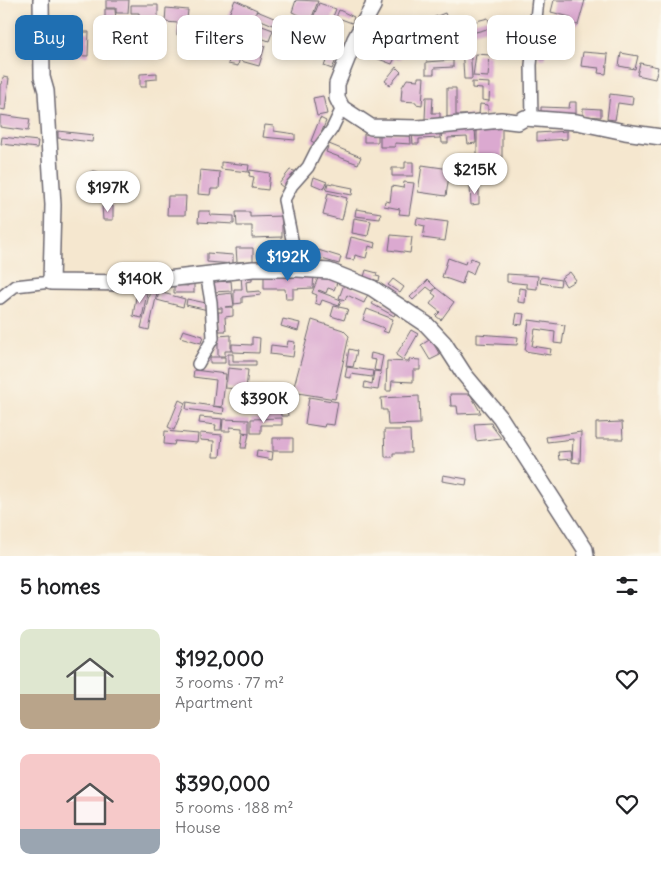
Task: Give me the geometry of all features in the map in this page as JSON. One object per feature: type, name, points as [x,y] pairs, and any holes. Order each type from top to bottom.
[{"type":"street","points":[[41,0],[42,77],[46,91],[53,205],[51,282]]},
{"type":"street","points":[[374,0],[373,6],[355,39],[337,84],[337,98],[342,108],[371,127],[419,128],[501,120],[518,122],[525,118],[577,122],[661,137]]},
{"type":"street","points":[[532,119],[531,65],[538,0]]},
{"type":"street","points":[[298,268],[284,200],[292,185],[308,167],[316,151],[332,129],[342,108]]},
{"type":"street","points":[[0,298],[15,286],[51,282],[132,283],[253,269],[298,268],[329,271],[372,288],[426,324],[444,343],[464,374],[500,417],[585,549],[586,556]]},
{"type":"street","points":[[198,364],[213,338],[211,302],[206,273]]},
{"type":"building","points":[[106,0],[129,0],[128,13],[116,13],[116,8],[106,8]]},
{"type":"building","points":[[235,0],[257,10],[255,15],[229,15]]},
{"type":"building","points":[[296,0],[318,1],[313,15],[299,15],[292,12]]},
{"type":"building","points":[[554,0],[585,0],[578,25],[575,24],[575,15],[562,15],[551,12]]},
{"type":"building","points":[[319,3],[336,9],[334,15],[314,15]]},
{"type":"building","points":[[131,5],[158,5],[158,15],[131,13]]},
{"type":"building","points":[[166,8],[188,10],[187,15],[177,15],[177,23],[167,22]]},
{"type":"building","points":[[105,9],[115,9],[116,15],[105,15]]},
{"type":"building","points":[[339,10],[354,17],[352,23],[344,20],[344,15],[337,15]]},
{"type":"building","points":[[257,11],[272,17],[272,24],[262,20],[262,15],[255,15]]},
{"type":"building","points":[[487,18],[487,29],[477,32],[477,21]]},
{"type":"building","points":[[262,26],[272,30],[269,41],[262,38]]},
{"type":"building","points":[[83,32],[89,32],[88,56],[83,56]]},
{"type":"building","points":[[262,45],[265,46],[262,56]]},
{"type":"building","points":[[583,52],[608,54],[606,74],[598,73],[599,68],[581,66]]},
{"type":"building","points":[[621,53],[638,56],[635,69],[619,66]]},
{"type":"building","points":[[477,54],[487,55],[487,60],[490,60],[488,77],[473,76]]},
{"type":"building","points":[[229,60],[239,60],[238,66],[228,64]]},
{"type":"building","points":[[241,60],[261,60],[259,66]]},
{"type":"building","points":[[327,60],[336,60],[332,69],[324,66]]},
{"type":"building","points":[[381,60],[394,60],[392,64]]},
{"type":"building","points":[[453,60],[453,67],[434,68],[434,74],[426,74],[426,62]]},
{"type":"building","points":[[463,60],[471,60],[472,79],[464,79]]},
{"type":"building","points":[[640,63],[658,67],[655,79],[637,75]]},
{"type":"building","points":[[396,67],[401,72],[390,85],[385,81]]},
{"type":"building","points":[[157,73],[157,79],[146,80],[146,87],[140,87],[140,74]]},
{"type":"building","points":[[3,77],[9,78],[5,110],[0,109],[0,84],[2,84]]},
{"type":"building","points":[[418,77],[424,77],[422,105],[416,104],[416,102],[401,101],[402,87],[407,79],[418,80]]},
{"type":"building","points":[[472,82],[490,83],[489,101],[482,100],[482,89],[472,88]]},
{"type":"building","points":[[447,88],[456,88],[456,115],[476,115],[447,121]]},
{"type":"building","points":[[610,94],[633,97],[632,105],[618,103],[615,120],[607,119]]},
{"type":"building","points":[[323,96],[327,114],[317,116],[313,98]]},
{"type":"building","points":[[426,97],[433,97],[432,113],[440,113],[440,119],[425,119]]},
{"type":"building","points":[[570,102],[576,102],[576,115],[541,114],[541,107],[569,108]]},
{"type":"building","points":[[480,104],[488,105],[488,115],[479,114]]},
{"type":"building","points":[[583,108],[601,109],[601,117],[583,116]]},
{"type":"building","points":[[0,115],[30,119],[28,131],[0,127]]},
{"type":"building","points":[[320,118],[326,121],[317,144],[311,141]]},
{"type":"building","points":[[265,125],[274,126],[274,131],[295,134],[295,140],[263,137]]},
{"type":"building","points":[[502,127],[502,158],[493,158],[493,163],[484,164],[484,159],[477,159],[477,128]]},
{"type":"building","points":[[475,129],[476,143],[468,144],[467,137],[448,138],[448,143],[442,143],[441,131]]},
{"type":"building","points":[[58,131],[93,135],[92,142],[58,138]]},
{"type":"building","points":[[567,131],[567,139],[537,141],[537,133]]},
{"type":"building","points":[[440,132],[440,138],[419,139],[419,144],[413,144],[412,133]]},
{"type":"building","points":[[380,133],[410,133],[411,144],[395,143],[395,147],[380,147]]},
{"type":"building","points":[[364,134],[378,134],[378,142],[364,142]]},
{"type":"building","points":[[2,137],[38,141],[37,148],[1,144]]},
{"type":"building","points":[[329,144],[361,157],[358,164],[326,152]]},
{"type":"building","points":[[221,162],[249,165],[248,172],[221,169]]},
{"type":"building","points":[[405,162],[413,162],[413,176],[392,176],[392,168],[405,168]]},
{"type":"building","points":[[422,165],[450,169],[446,196],[418,192]]},
{"type":"building","points":[[200,170],[220,172],[219,189],[211,189],[210,195],[198,194]]},
{"type":"building","points":[[250,170],[270,173],[268,190],[252,188],[254,177],[249,176]]},
{"type":"building","points":[[290,170],[298,172],[284,188],[279,184]]},
{"type":"building","points":[[90,171],[98,171],[103,176],[101,187],[90,189],[85,184],[85,176]]},
{"type":"building","points":[[314,177],[327,182],[324,189],[312,184]]},
{"type":"building","points":[[404,182],[414,183],[409,215],[399,214],[400,209],[384,206],[385,201],[390,202],[392,186],[403,188]]},
{"type":"building","points":[[328,183],[353,188],[352,195],[326,190]]},
{"type":"building","points":[[470,186],[479,186],[479,204],[471,205]]},
{"type":"building","points":[[328,193],[347,198],[342,220],[323,215]]},
{"type":"building","points":[[168,196],[186,196],[185,215],[167,215]]},
{"type":"building","points":[[102,206],[113,206],[113,220],[103,220]]},
{"type":"building","points":[[356,209],[381,213],[380,219],[355,216]]},
{"type":"building","points":[[199,211],[210,211],[210,215],[234,216],[234,224],[198,222]]},
{"type":"building","points":[[236,212],[250,212],[250,217],[282,216],[282,237],[252,238],[252,226],[237,226]]},
{"type":"building","points":[[354,218],[371,221],[368,236],[352,233]]},
{"type":"building","points":[[417,218],[448,222],[445,241],[423,238],[425,226],[416,224]]},
{"type":"building","points":[[391,235],[412,237],[410,253],[389,250]]},
{"type":"building","points":[[351,237],[376,243],[375,248],[369,246],[366,258],[355,255],[354,260],[346,259]]},
{"type":"building","points":[[236,248],[253,248],[253,261],[237,262]]},
{"type":"building","points":[[318,250],[341,257],[339,264],[315,257]]},
{"type":"building","points":[[287,251],[287,261],[263,263],[262,259],[266,259],[265,252]]},
{"type":"building","points":[[207,253],[233,255],[233,264],[207,262]]},
{"type":"building","points":[[448,258],[465,264],[471,258],[478,261],[473,274],[466,271],[462,284],[442,277]]},
{"type":"building","points":[[366,270],[377,273],[376,276],[380,277],[379,281],[364,277]]},
{"type":"building","points":[[570,272],[576,280],[566,286],[561,278]]},
{"type":"building","points":[[264,273],[314,274],[313,288],[293,289],[293,299],[286,299],[285,289],[264,289]]},
{"type":"building","points":[[320,273],[338,280],[334,290],[328,288],[326,293],[318,291],[341,300],[339,306],[322,300],[320,305],[315,303],[317,295],[312,293]]},
{"type":"building","points":[[507,274],[538,276],[537,289],[527,288],[527,284],[507,282]]},
{"type":"building","points":[[241,276],[252,276],[252,281],[246,282],[247,292],[260,291],[261,295],[242,297],[242,303],[234,304],[234,289],[242,289]]},
{"type":"building","points":[[541,277],[561,280],[560,286],[540,283]]},
{"type":"building","points":[[393,279],[404,287],[400,293],[388,285]]},
{"type":"building","points":[[188,280],[194,281],[194,293],[174,293],[174,285],[188,286]]},
{"type":"building","points":[[428,280],[436,288],[432,291],[427,287],[413,300],[410,297]]},
{"type":"building","points":[[231,281],[232,291],[212,292],[212,282]]},
{"type":"building","points":[[344,284],[368,294],[364,303],[347,295],[345,300],[339,298]]},
{"type":"building","points":[[436,288],[454,302],[441,320],[436,316],[440,312],[430,304],[436,296],[432,293]]},
{"type":"building","points":[[519,288],[526,289],[525,303],[518,302]]},
{"type":"building","points":[[137,291],[147,293],[142,318],[133,316]]},
{"type":"building","points":[[150,291],[157,293],[149,330],[141,328]]},
{"type":"building","points":[[159,292],[185,299],[183,307],[157,300]]},
{"type":"building","points":[[232,293],[234,306],[225,307],[233,307],[233,316],[225,317],[226,331],[219,331],[218,312],[222,312],[222,308],[216,308],[214,295]]},
{"type":"building","points":[[376,298],[397,310],[394,316],[372,304]]},
{"type":"building","points":[[187,299],[206,303],[208,310],[186,305]]},
{"type":"building","points":[[334,306],[348,309],[344,320],[331,316]]},
{"type":"building","points":[[367,309],[393,319],[388,333],[383,331],[384,328],[363,320]]},
{"type":"building","points":[[517,313],[524,314],[522,325],[515,324]]},
{"type":"building","points":[[283,319],[300,323],[298,331],[281,326]]},
{"type":"building","points":[[312,320],[343,330],[349,336],[335,399],[298,393],[293,390]]},
{"type":"building","points":[[529,320],[565,325],[562,344],[554,343],[555,332],[535,329],[532,346],[551,349],[550,355],[525,351]]},
{"type":"building","points":[[183,330],[203,336],[201,343],[180,337]]},
{"type":"building","points":[[411,330],[418,334],[403,360],[396,355]]},
{"type":"building","points":[[477,334],[518,337],[517,345],[477,343]]},
{"type":"building","points":[[231,335],[231,351],[225,351],[225,356],[218,356],[218,336]]},
{"type":"building","points":[[252,337],[260,338],[259,353],[232,352],[232,344],[252,345]]},
{"type":"building","points":[[431,339],[440,355],[430,360],[421,345]]},
{"type":"building","points":[[288,341],[295,342],[293,357],[270,354],[271,345],[287,347]]},
{"type":"building","points":[[349,349],[357,351],[353,367],[346,366]]},
{"type":"building","points":[[371,353],[383,356],[380,371],[374,370],[376,360],[370,359]]},
{"type":"building","points":[[228,354],[233,354],[233,361],[256,361],[256,365],[228,365]]},
{"type":"building","points":[[210,357],[225,357],[225,363],[210,363]]},
{"type":"building","points":[[409,359],[420,360],[420,370],[413,370],[413,382],[392,381],[391,391],[386,391],[387,361],[409,362]]},
{"type":"building","points":[[347,367],[373,371],[372,377],[351,374],[351,378],[345,377]]},
{"type":"building","points":[[228,368],[248,370],[246,390],[226,388]]},
{"type":"building","points":[[194,370],[226,374],[222,407],[213,406],[216,380],[193,377]]},
{"type":"building","points":[[374,371],[381,372],[378,390],[364,388],[365,382],[372,384]]},
{"type":"building","points":[[285,389],[288,416],[281,416],[279,396],[264,398],[265,403],[257,404],[256,392]]},
{"type":"building","points":[[450,394],[470,394],[481,413],[458,414],[457,406],[451,406]]},
{"type":"building","points":[[419,396],[420,424],[388,425],[387,410],[382,410],[381,398]]},
{"type":"building","points":[[309,397],[338,402],[334,425],[325,424],[324,427],[305,424]]},
{"type":"building","points":[[179,400],[185,403],[174,430],[168,427]]},
{"type":"building","points":[[187,402],[224,408],[223,414],[186,409]]},
{"type":"building","points":[[200,417],[222,419],[221,430],[215,430],[216,425],[199,423]]},
{"type":"building","points":[[282,418],[282,425],[261,425],[261,433],[251,433],[251,419]]},
{"type":"building","points":[[223,419],[249,420],[249,433],[242,432],[242,428],[230,427],[230,431],[222,431]]},
{"type":"building","points":[[622,422],[623,439],[596,439],[596,423]]},
{"type":"building","points":[[491,423],[501,438],[476,441],[474,424]]},
{"type":"building","points":[[384,430],[410,430],[411,453],[393,453],[393,457],[385,457]]},
{"type":"building","points":[[165,431],[198,434],[197,443],[175,441],[174,445],[164,444]]},
{"type":"building","points":[[581,432],[580,463],[572,462],[573,439],[547,442],[546,437]]},
{"type":"building","points":[[200,433],[222,435],[220,457],[213,457],[214,441],[200,440]]},
{"type":"building","points":[[243,433],[249,434],[246,448],[241,448]]},
{"type":"building","points":[[273,438],[293,438],[293,451],[273,451]]},
{"type":"building","points":[[257,450],[273,452],[272,460],[256,457]]},
{"type":"building","points":[[571,451],[572,459],[559,460],[558,452]]},
{"type":"building","points":[[443,475],[467,479],[466,485],[442,481]]}]
